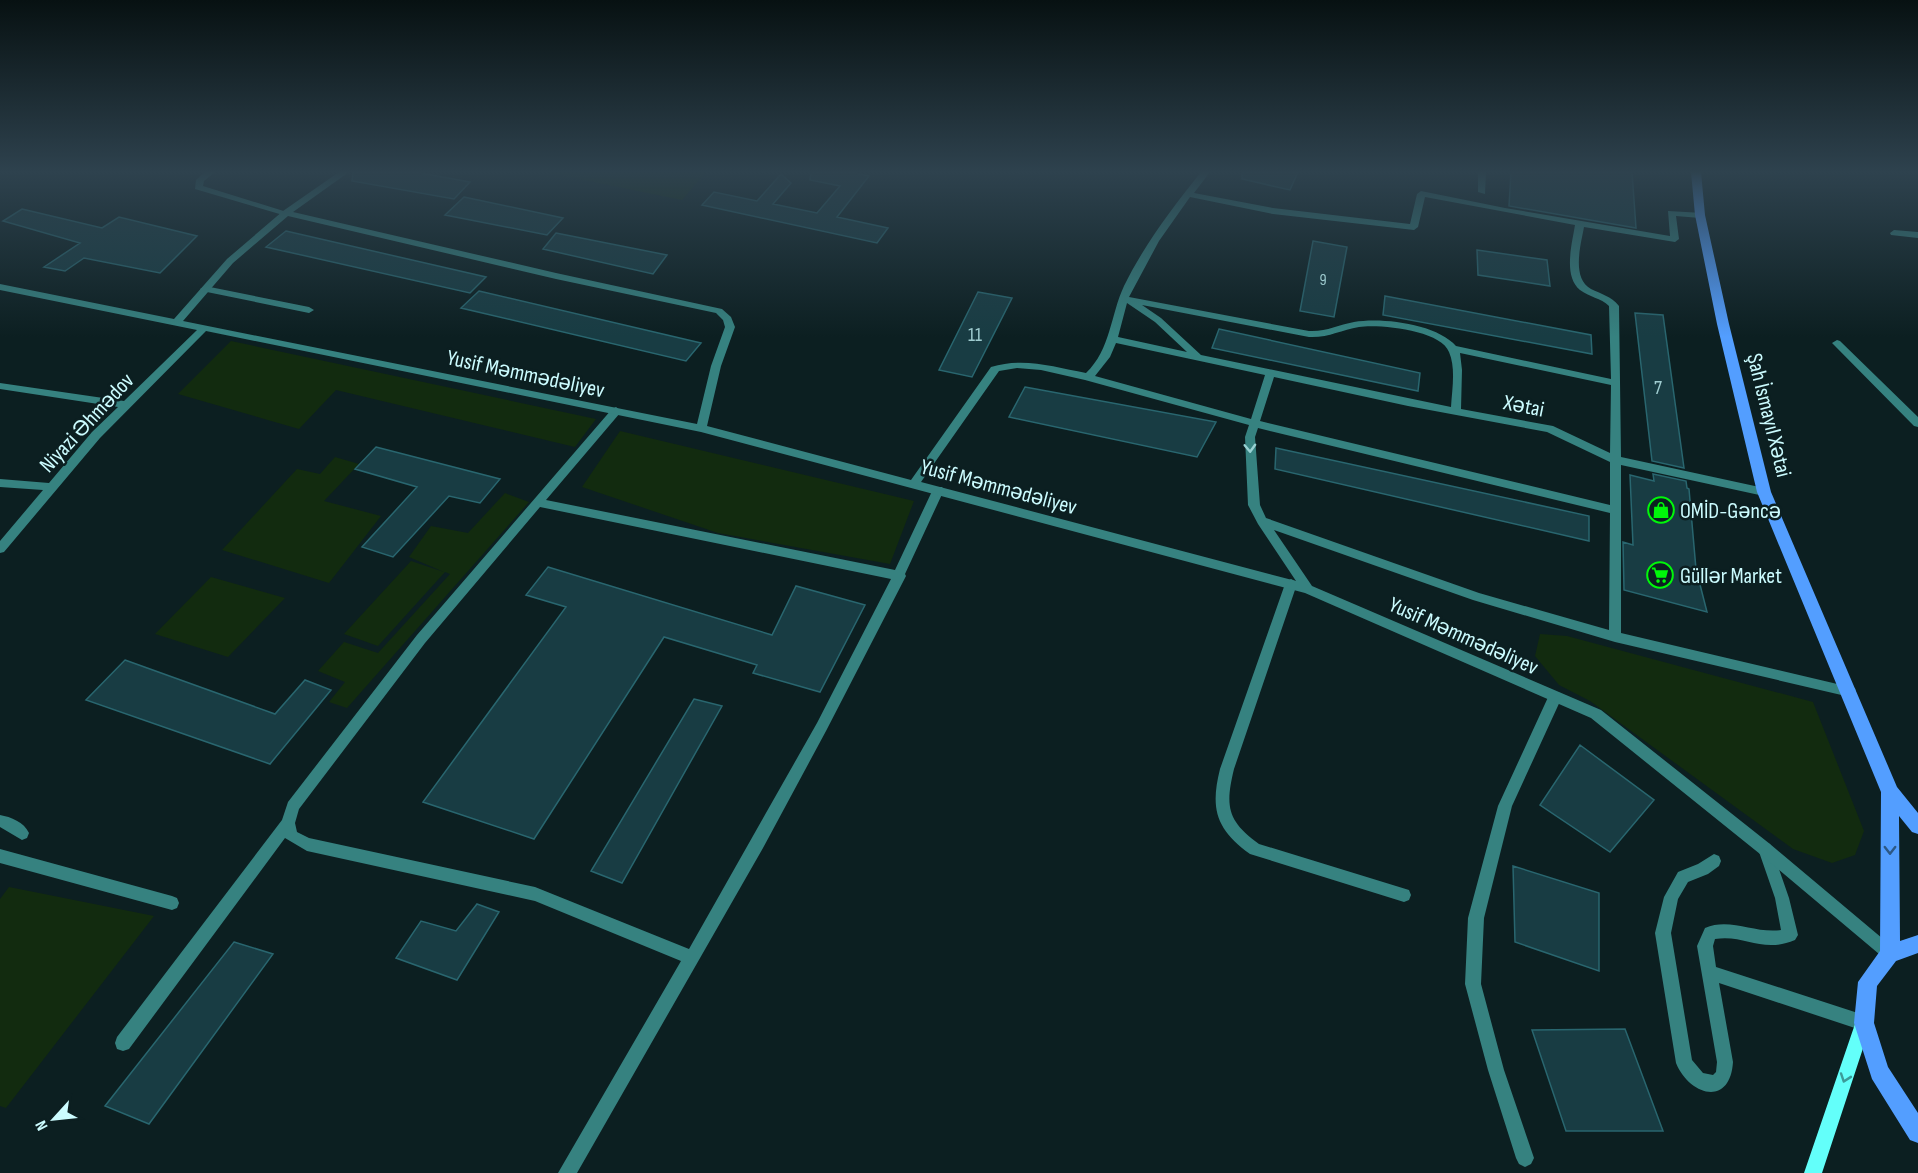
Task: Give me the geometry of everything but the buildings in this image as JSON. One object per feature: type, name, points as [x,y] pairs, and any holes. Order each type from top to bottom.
[{"type":"main road","name":"Şah İsmayıl Xətai","points":[[1702,227],[1723,324],[1764,492],[1850,692],[1890,792],[1918,826]]},
{"type":"main road","name":"Şah İsmayıl Xətai","points":[[1890,792],[1890,954]]},
{"type":"main road","points":[[1813,1173],[1864,1023],[1868,982],[1890,954],[1918,944]]},
{"type":"main road","points":[[1864,1023],[1879,1072],[1918,1132]]},
{"type":"street","points":[[178,321],[230,261],[270,227]]},
{"type":"street","points":[[345,227],[719,311],[728,319],[730,327],[716,366],[701,428]]},
{"type":"street","points":[[1088,377],[1103,363],[1113,339],[1127,289],[1164,227]]},
{"type":"street","points":[[1580,227],[1575,276],[1582,287],[1610,300],[1614,306],[1615,637]]},
{"type":"street","points":[[1606,227],[1675,239],[1673,227]]},
{"type":"street","points":[[1894,233],[1918,235]]},
{"type":"street","name":"Yusif Məmmədəliyev","points":[[0,287],[701,428],[1308,589],[1596,714],[1765,849],[1890,954]]},
{"type":"street","points":[[206,290],[309,310]]},
{"type":"street","points":[[1125,298],[1309,334],[1328,335],[1364,323],[1394,325],[1435,334],[1448,341],[1453,348],[1456,366],[1456,412]]},
{"type":"street","points":[[1125,298],[1158,320],[1197,356]]},
{"type":"street","name":"Niyazi Əhmədov","points":[[0,549],[96,435],[205,327]]},
{"type":"street","name":"Xətai","points":[[1113,339],[1456,412],[1549,429],[1615,460],[1764,492]]},
{"type":"street","points":[[1838,343],[1918,423]]},
{"type":"street","points":[[1453,348],[1616,383]]},
{"type":"street","points":[[915,483],[995,369],[1005,365],[1019,364],[1088,377],[1254,423],[1615,510]]},
{"type":"street","points":[[1271,372],[1250,436],[1254,505],[1262,521],[1308,589]]},
{"type":"street","points":[[0,386],[126,405]]},
{"type":"street","points":[[123,1042],[288,824],[293,806],[421,639],[616,411]]},
{"type":"street","points":[[0,483],[52,487]]},
{"type":"street","points":[[567,1173],[835,705],[900,576],[939,490]]},
{"type":"street","points":[[538,503],[900,576]]},
{"type":"street","points":[[1262,521],[1477,597],[1615,637],[1850,692]]},
{"type":"street","points":[[1291,584],[1220,791],[1224,815],[1228,826],[1238,838],[1255,849],[1404,895]]},
{"type":"street","points":[[1525,1158],[1496,1070],[1473,984],[1476,918],[1504,806],[1555,697]]},
{"type":"street","points":[[0,821],[8,823],[22,833]]},
{"type":"street","points":[[288,824],[291,836],[307,844],[535,894],[692,958]]},
{"type":"street","points":[[1714,861],[1703,869],[1683,877],[1671,897],[1663,933],[1684,1063],[1693,1077],[1704,1084],[1716,1084],[1724,1076],[1725,1062],[1705,946],[1710,933],[1722,929],[1774,941],[1790,935],[1782,898],[1765,849]]},
{"type":"street","points":[[0,856],[172,903]]},
{"type":"street","points":[[1709,972],[1864,1023]]},
{"type":"green space","points":[[231,341],[596,419],[575,447],[336,390],[299,429],[178,394]]},
{"type":"green space","points":[[620,431],[914,501],[890,564],[718,533],[582,487]]},
{"type":"green space","points":[[335,457],[359,464],[324,501],[381,516],[329,583],[222,550],[297,469],[320,474]]},
{"type":"green space","points":[[505,493],[529,502],[347,708],[329,702],[345,682],[318,671],[344,642],[378,653],[450,574],[445,572],[378,646],[344,634],[411,561],[444,572],[409,557],[431,526],[468,533]]},
{"type":"green space","points":[[211,577],[285,598],[228,657],[155,634]]},
{"type":"green space","points":[[1540,634],[1567,636],[1813,702],[1864,831],[1855,855],[1832,863],[1793,849],[1590,701],[1559,685],[1535,656]]},
{"type":"green space","points":[[9,887],[154,916],[6,1108],[0,1106],[0,899]]},
{"type":"place","name":"OMİD-Gəncə","points":[[1661,510]]},
{"type":"place","name":"Güllər Market","points":[[1660,575]]}]
